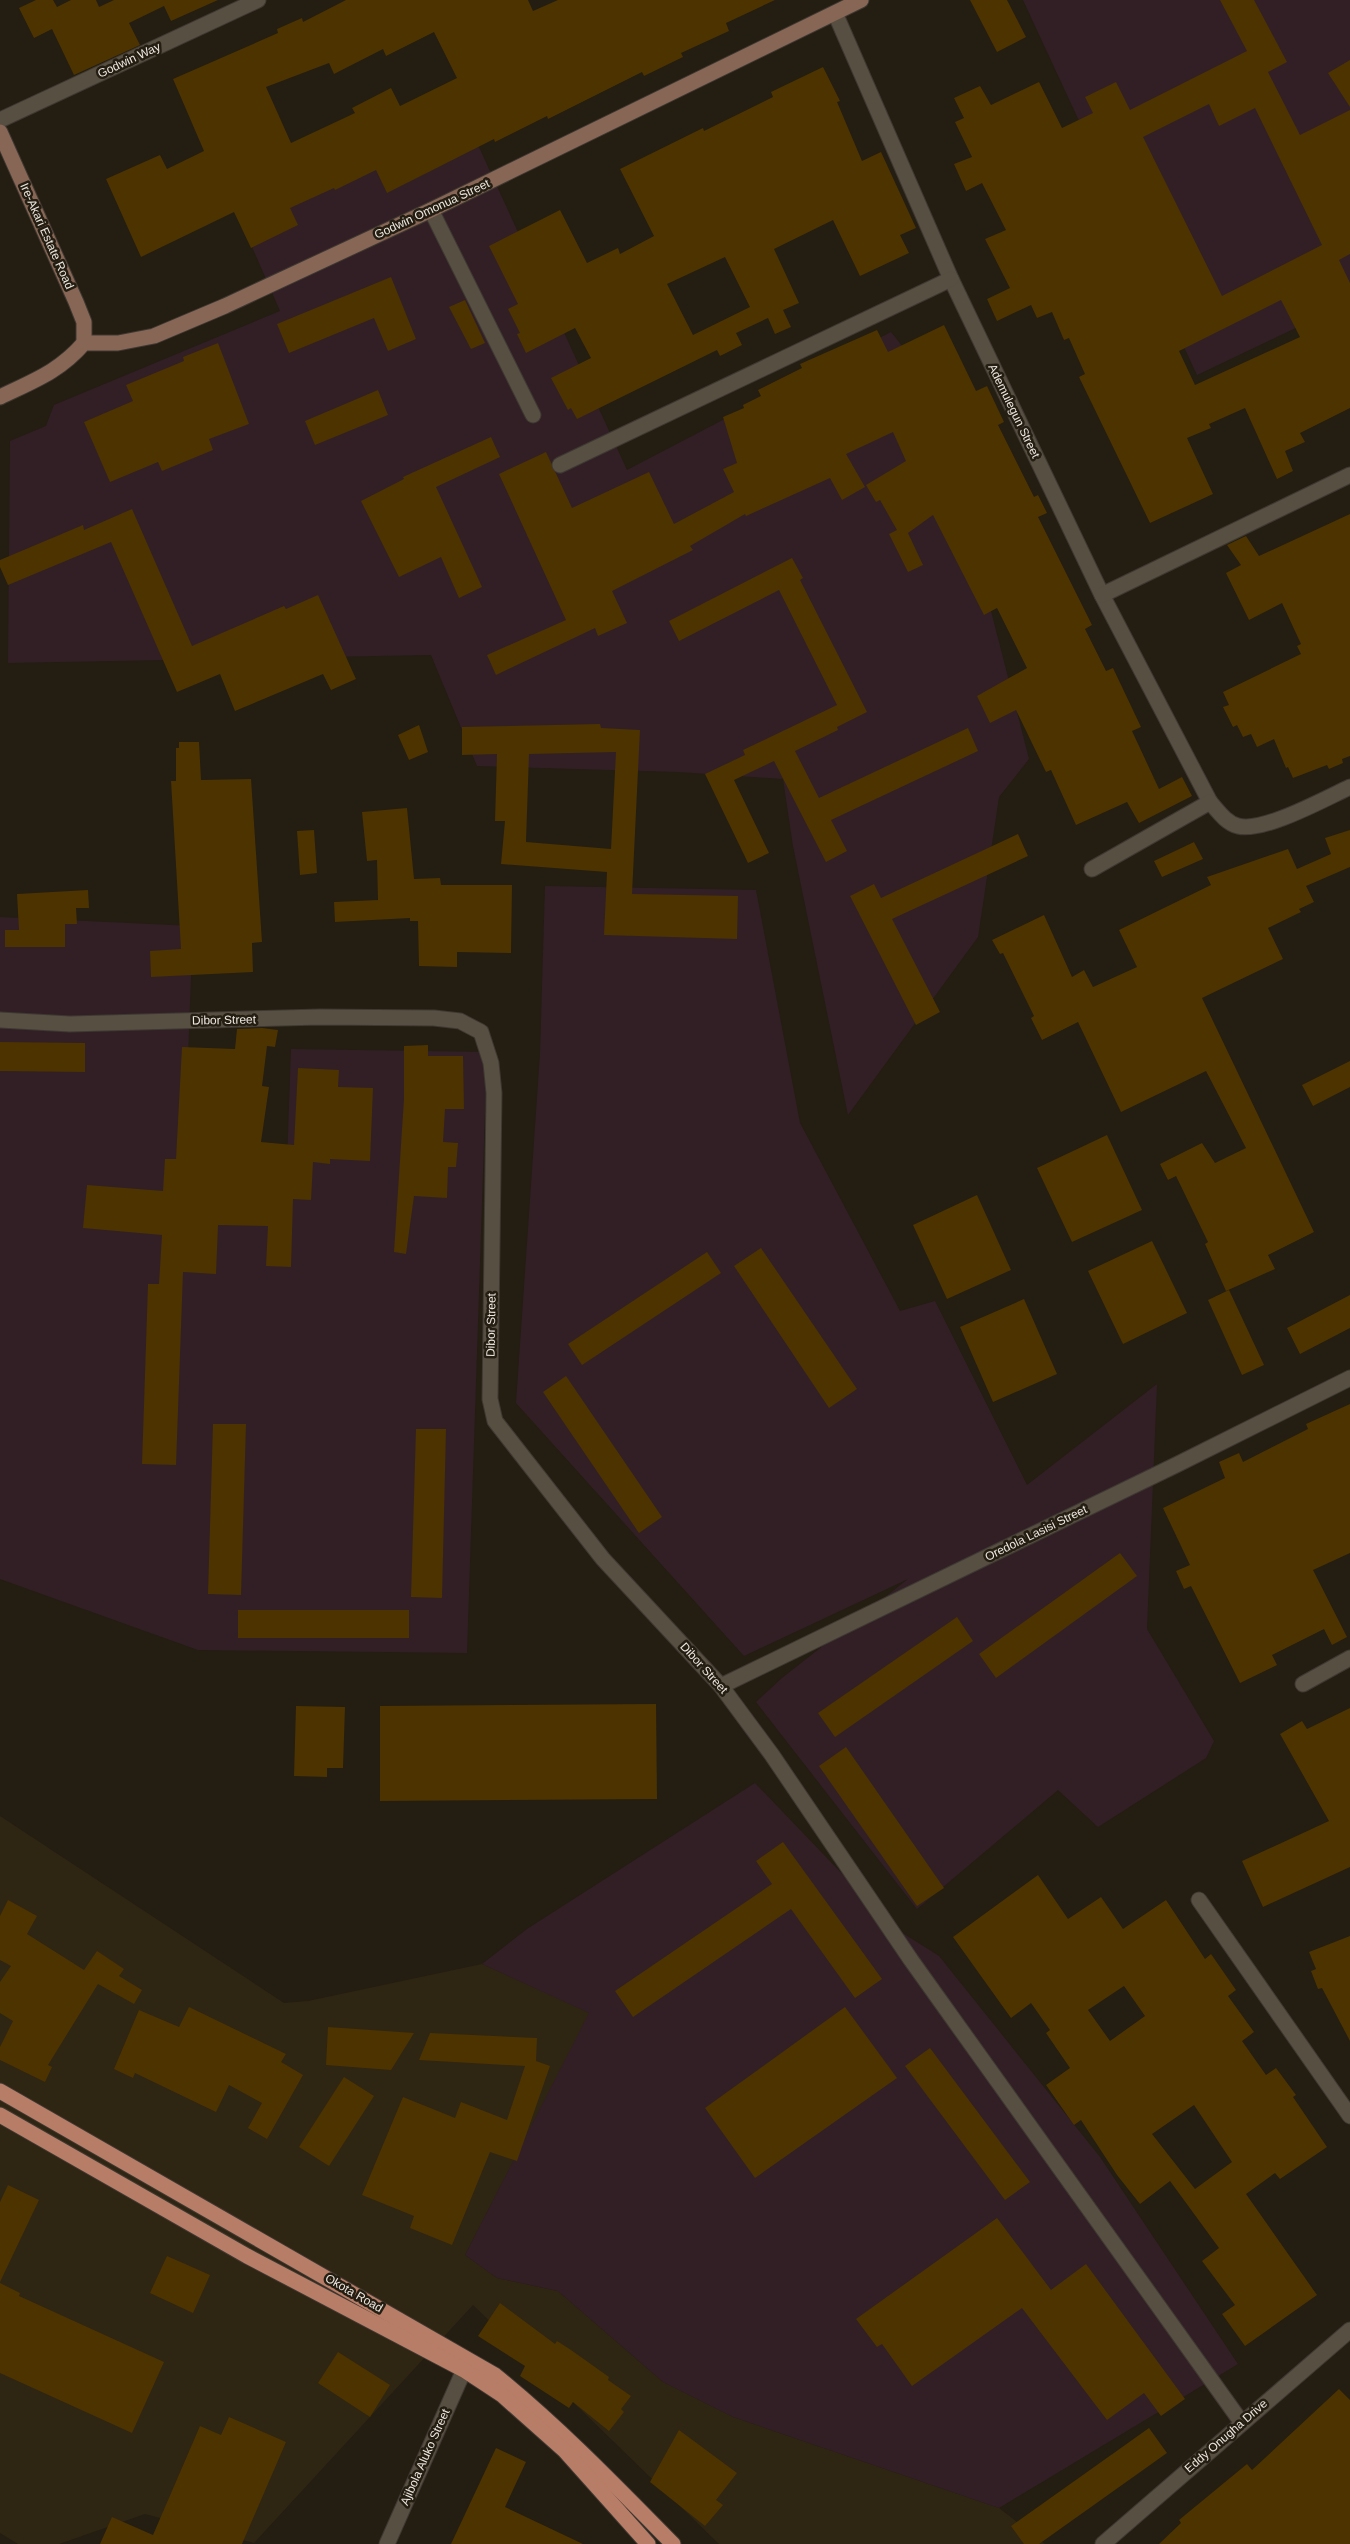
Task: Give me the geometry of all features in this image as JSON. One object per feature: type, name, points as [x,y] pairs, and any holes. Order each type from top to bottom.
[{"type":"main road","name":"Okota Road","points":[[0,2091],[495,2375],[535,2408],[594,2462],[672,2544]]},
{"type":"main road","name":"Okota Road","points":[[0,2115],[247,2256],[464,2370],[502,2395],[565,2451],[648,2544]]},
{"type":"street","name":"Godwin Omonua Street","points":[[84,343],[118,343],[154,336],[226,306],[431,210],[861,0]]},
{"type":"street","name":"Godwin Way","points":[[0,120],[254,1]]},
{"type":"street","name":"Ademulegun Street","points":[[835,13],[951,279],[1102,595],[1210,802],[1226,820],[1239,827],[1253,826],[1281,819],[1350,787]]},
{"type":"street","name":"Ire-Akari Estate Road","points":[[0,132],[84,322],[84,343]]},
{"type":"street","points":[[431,210],[532,415]]},
{"type":"street","points":[[560,465],[951,279]]},
{"type":"street","points":[[0,397],[51,373],[69,360],[84,343]]},
{"type":"street","points":[[1102,595],[1350,475]]},
{"type":"street","points":[[1092,869],[1210,802]]},
{"type":"street","name":"Dibor Street","points":[[0,1020],[70,1024],[320,1017],[434,1018],[460,1021],[481,1032],[490,1063],[494,1093],[490,1399],[495,1421],[603,1559],[722,1686],[772,1755],[911,1960],[1242,2423]]},
{"type":"street","name":"Oredola Lasisi Street","points":[[722,1686],[1350,1378]]},
{"type":"street","points":[[1303,1684],[1350,1658]]},
{"type":"street","points":[[1199,1900],[1350,2116]]},
{"type":"street","name":"Eddy Onugha Drive","points":[[1103,2544],[1350,2330]]},
{"type":"street","name":"Ajibola Aluko Street","points":[[387,2544],[464,2370]]},
{"type":"shaded area","points":[[1023,0],[1350,0],[1350,302],[1197,375]]},
{"type":"shaded area","points":[[461,108],[627,470],[891,332],[933,385],[1029,759],[999,797],[978,937],[848,1115],[793,846],[783,779],[678,772],[477,766],[431,655],[8,663],[10,441],[46,426],[54,405],[280,311],[236,210]]},
{"type":"shaded area","points":[[545,886],[756,890],[800,1123],[900,1311],[935,1301],[1027,1485],[1157,1384],[1147,1629],[1214,1741],[1206,1758],[1098,1827],[1058,1790],[917,1909],[756,1702],[782,1678],[908,1579],[744,1656],[516,1403],[540,1054]]},
{"type":"shaded area","points":[[0,917],[193,926],[184,1161],[287,1163],[291,1049],[487,1052],[467,1653],[198,1650],[0,1579]]},
{"type":"shaded area","points":[[755,1783],[893,1927],[939,1956],[1100,2157],[1238,2364],[999,2508],[733,2417],[663,2382],[558,2291],[497,2278],[465,2255],[589,2013],[482,1964],[527,1929]]},
{"type":"shaded area","points":[[0,1816],[284,2003],[308,2001],[482,1964],[590,2013],[465,2255],[497,2278],[558,2291],[663,2382],[733,2417],[999,2508],[1045,2544],[719,2544],[473,2305],[254,2543],[145,2514],[59,2544],[18,2544],[0,2533]]},
{"type":"building","points":[[36,0],[53,0],[57,7],[71,0],[96,0],[99,7],[114,0],[218,0],[171,21],[164,6],[129,23],[140,45],[74,75],[52,29],[34,38],[19,8]]},
{"type":"building","points":[[346,0],[528,0],[533,11],[558,0],[775,0],[726,23],[729,31],[681,53],[683,57],[644,76],[642,72],[548,119],[547,116],[495,142],[494,139],[387,193],[376,170],[335,190],[334,188],[290,208],[298,225],[251,248],[234,212],[141,257],[106,179],[160,155],[167,169],[204,151],[173,79],[278,33],[277,29],[302,18],[303,22]],"holes":[[[434,32],[457,78],[400,106],[391,88],[352,108],[355,113],[291,143],[266,87],[329,63],[334,74],[383,49],[386,56]]]},
{"type":"building","points":[[970,0],[1007,0],[1026,37],[997,52]]},
{"type":"building","points":[[1220,0],[1254,0],[1287,62],[1268,72],[1300,135],[1350,110],[1350,254],[1339,260],[1350,283],[1350,408],[1300,433],[1305,442],[1285,451],[1293,471],[1277,479],[1245,408],[1209,424],[1211,428],[1187,438],[1213,494],[1150,523],[1079,377],[1085,374],[1069,338],[1064,340],[1052,312],[1037,318],[1031,305],[997,321],[987,299],[1010,288],[985,239],[1006,230],[982,183],[966,191],[954,164],[972,157],[955,122],[964,118],[954,98],[980,86],[991,105],[1039,82],[1062,128],[1093,113],[1085,97],[1116,82],[1130,110],[1247,51]],"holes":[[[1209,104],[1219,126],[1255,108],[1322,245],[1222,296],[1143,137]],[[1281,300],[1300,337],[1195,385],[1179,351]]]},
{"type":"building","points":[[1350,60],[1350,107],[1328,73]]},
{"type":"building","points":[[823,67],[840,101],[837,102],[862,161],[881,152],[916,228],[900,235],[909,253],[860,276],[833,220],[774,249],[799,303],[783,310],[791,327],[775,334],[768,318],[736,333],[742,345],[720,356],[717,350],[577,419],[571,408],[568,410],[551,378],[591,358],[575,328],[526,353],[517,334],[520,333],[508,309],[518,304],[489,246],[560,210],[587,263],[618,248],[620,254],[654,236],[620,169],[703,128],[704,131],[773,97],[771,92]],"holes":[[[725,257],[750,307],[693,335],[667,284]]]},
{"type":"building","points":[[391,277],[416,339],[388,351],[374,318],[289,353],[277,324]]},
{"type":"building","points":[[465,300],[485,343],[471,349],[449,307]]},
{"type":"building","points":[[944,325],[976,391],[987,386],[1004,422],[998,425],[1034,497],[1038,495],[1047,513],[1038,517],[1092,625],[1085,629],[1106,671],[1113,668],[1141,727],[1132,731],[1159,789],[1182,777],[1192,796],[1139,823],[1127,802],[1076,825],[1051,770],[1046,772],[1016,710],[990,723],[977,696],[1027,668],[997,608],[984,615],[933,515],[908,533],[923,565],[908,572],[889,534],[897,530],[880,500],[876,502],[866,485],[906,461],[893,432],[846,454],[865,487],[842,500],[830,478],[746,516],[745,514],[690,546],[693,550],[612,591],[627,623],[598,636],[595,628],[496,675],[487,655],[566,620],[499,474],[546,452],[572,508],[649,472],[674,524],[734,492],[723,469],[737,463],[723,417],[744,408],[743,405],[761,396],[758,390],[802,368],[800,364],[877,330],[888,352]]},
{"type":"building","points":[[218,343],[249,424],[209,439],[213,450],[162,471],[158,462],[110,482],[84,422],[133,401],[126,385],[184,361],[183,357]]},
{"type":"building","points":[[378,390],[388,415],[315,445],[305,421]]},
{"type":"building","points":[[491,437],[500,457],[436,487],[482,587],[459,598],[441,557],[399,577],[361,501],[404,479],[403,477]]},
{"type":"building","points":[[132,509],[192,646],[284,606],[286,609],[318,595],[356,679],[331,690],[323,674],[235,711],[220,674],[177,692],[111,542],[8,585],[0,567],[0,560],[83,525],[84,530]]},
{"type":"building","points":[[1350,514],[1350,756],[1342,759],[1343,763],[1329,769],[1327,765],[1293,778],[1288,767],[1286,768],[1274,739],[1257,747],[1251,734],[1243,737],[1237,725],[1233,727],[1223,707],[1229,705],[1223,692],[1301,654],[1297,646],[1301,644],[1282,603],[1249,620],[1226,573],[1241,565],[1227,545],[1246,536],[1259,556]]},
{"type":"building","points":[[792,558],[803,578],[800,580],[867,712],[837,727],[838,730],[795,751],[819,798],[968,728],[978,751],[831,820],[847,851],[826,862],[774,761],[734,780],[769,853],[748,863],[705,774],[745,755],[743,750],[837,705],[779,590],[679,641],[669,621]]},
{"type":"building","points":[[600,724],[601,728],[640,730],[632,894],[738,896],[737,939],[604,935],[607,872],[501,864],[505,821],[495,821],[497,754],[462,755],[462,727]],"holes":[[[616,752],[611,849],[526,842],[529,754]]]},
{"type":"building","points":[[419,725],[428,752],[409,760],[398,735]]},
{"type":"building","points":[[179,742],[199,742],[201,780],[251,779],[262,942],[252,943],[253,972],[151,977],[150,951],[181,949],[171,781],[176,781],[176,748],[179,748]]},
{"type":"building","points":[[407,808],[414,879],[440,878],[441,885],[512,885],[511,953],[457,952],[457,967],[419,966],[418,921],[410,921],[410,918],[335,922],[334,902],[378,900],[377,860],[367,861],[362,812]]},
{"type":"building","points":[[314,830],[317,873],[300,875],[297,831]]},
{"type":"building","points":[[1350,830],[1350,867],[1306,886],[1314,902],[1299,909],[1301,912],[1268,928],[1283,959],[1202,998],[1314,1232],[1268,1255],[1275,1269],[1226,1291],[1205,1244],[1208,1242],[1176,1176],[1168,1180],[1160,1164],[1202,1143],[1215,1163],[1246,1148],[1206,1071],[1121,1112],[1078,1022],[1042,1040],[1031,1018],[1034,1016],[1003,953],[1000,954],[992,940],[1044,915],[1072,977],[1084,970],[1093,987],[1137,967],[1119,930],[1211,885],[1207,877],[1288,849],[1297,869],[1331,854],[1325,838]]},
{"type":"building","points":[[1018,834],[1028,856],[892,919],[940,1012],[916,1025],[850,896],[874,884],[881,898]]},
{"type":"building","points":[[1194,842],[1203,859],[1162,877],[1154,861]]},
{"type":"building","points":[[88,890],[89,908],[76,908],[77,924],[65,924],[65,947],[5,947],[5,930],[19,930],[17,894]]},
{"type":"building","points":[[262,1028],[278,1030],[275,1047],[267,1046],[262,1086],[269,1087],[261,1142],[294,1145],[298,1068],[339,1070],[338,1087],[373,1088],[370,1161],[330,1159],[330,1164],[313,1162],[311,1200],[293,1199],[291,1267],[266,1266],[268,1226],[218,1225],[216,1274],[183,1272],[176,1465],[142,1464],[148,1284],[159,1284],[162,1235],[83,1228],[87,1185],[163,1191],[165,1159],[176,1159],[182,1047],[235,1049],[237,1029]]},
{"type":"building","points":[[0,1042],[85,1043],[85,1072],[0,1071]]},
{"type":"building","points":[[428,1045],[428,1056],[463,1056],[464,1109],[445,1109],[443,1142],[458,1143],[456,1167],[448,1167],[447,1198],[414,1196],[406,1254],[394,1252],[404,1099],[404,1046]]},
{"type":"building","points":[[1350,1061],[1350,1087],[1313,1106],[1302,1085]]},
{"type":"building","points":[[1107,1135],[1142,1210],[1072,1242],[1037,1168]]},
{"type":"building","points":[[977,1195],[1011,1270],[947,1299],[913,1225]]},
{"type":"building","points":[[1152,1241],[1187,1313],[1123,1344],[1088,1271]]},
{"type":"building","points":[[761,1248],[857,1389],[829,1408],[734,1266]]},
{"type":"building","points":[[707,1252],[721,1273],[582,1365],[568,1344]]},
{"type":"building","points":[[1229,1290],[1264,1365],[1242,1375],[1208,1300]]},
{"type":"building","points":[[1350,1295],[1350,1328],[1300,1354],[1287,1328]]},
{"type":"building","points":[[1024,1299],[1057,1374],[993,1402],[960,1327]]},
{"type":"building","points":[[566,1376],[662,1517],[639,1533],[543,1392]]},
{"type":"building","points":[[1350,1404],[1350,1553],[1313,1570],[1347,1637],[1332,1645],[1324,1629],[1272,1655],[1277,1665],[1240,1683],[1191,1586],[1184,1589],[1176,1571],[1190,1565],[1163,1508],[1225,1478],[1219,1462],[1239,1453],[1243,1462],[1308,1429],[1306,1424]]},
{"type":"building","points":[[213,1424],[246,1424],[241,1595],[208,1594]]},
{"type":"building","points":[[416,1429],[446,1429],[442,1598],[411,1597]]},
{"type":"building","points":[[1120,1553],[1137,1576],[996,1678],[979,1654]]},
{"type":"building","points":[[238,1610],[409,1610],[409,1638],[238,1638]]},
{"type":"building","points":[[957,1617],[973,1641],[835,1737],[818,1713]]},
{"type":"building","points":[[656,1704],[657,1799],[380,1801],[380,1706]]},
{"type":"building","points":[[296,1706],[345,1707],[343,1768],[327,1768],[327,1777],[294,1776]]},
{"type":"building","points":[[1350,1708],[1350,1867],[1263,1907],[1242,1861],[1329,1821],[1280,1734],[1302,1721],[1307,1729]]},
{"type":"building","points":[[846,1747],[944,1888],[917,1906],[819,1766]]},
{"type":"building","points":[[783,1842],[882,1979],[855,1998],[791,1909],[633,2017],[615,1991],[772,1884],[756,1861]]},
{"type":"building","points":[[1038,1875],[1068,1919],[1101,1897],[1123,1929],[1166,1900],[1205,1959],[1211,1954],[1236,1990],[1228,1996],[1254,2032],[1242,2041],[1266,2075],[1276,2068],[1296,2095],[1293,2097],[1327,2147],[1280,2179],[1275,2173],[1246,2194],[1317,2295],[1245,2346],[1222,2314],[1235,2305],[1202,2261],[1219,2248],[1170,2181],[1140,2204],[1117,2175],[1081,2120],[1074,2125],[1046,2085],[1070,2068],[1046,2033],[1050,2030],[1031,2003],[1011,2018],[953,1937]],"holes":[[[1124,1986],[1145,2016],[1110,2041],[1088,2010]],[[1194,2105],[1232,2162],[1195,2189],[1152,2134]]]},
{"type":"building","points":[[8,1900],[37,1916],[27,1934],[84,1970],[97,1951],[124,1969],[119,1976],[142,1990],[134,2004],[98,1984],[48,2065],[52,2067],[45,2082],[0,2060],[0,2047],[13,2021],[0,2013],[0,1982],[11,1966],[0,1960],[0,1916]]},
{"type":"building","points":[[1350,1936],[1350,2041],[1322,1988],[1318,1989],[1311,1971],[1316,1969],[1309,1952]]},
{"type":"building","points":[[189,2007],[286,2054],[281,2062],[303,2075],[267,2139],[248,2128],[262,2103],[229,2085],[216,2112],[135,2073],[133,2078],[114,2069],[139,2010],[179,2027]]},
{"type":"building","points":[[845,2007],[897,2078],[755,2178],[705,2108]]},
{"type":"building","points":[[328,2027],[414,2033],[391,2070],[326,2065]]},
{"type":"building","points":[[430,2033],[537,2038],[536,2061],[550,2066],[517,2161],[490,2152],[452,2245],[410,2228],[414,2216],[362,2195],[403,2097],[455,2118],[461,2102],[507,2120],[525,2066],[419,2060]]},
{"type":"building","points":[[930,2048],[1030,2182],[1005,2200],[905,2066]]},
{"type":"building","points":[[344,2077],[374,2096],[329,2166],[299,2147]]},
{"type":"building","points":[[8,2185],[39,2200],[0,2282],[0,2202]]},
{"type":"building","points":[[997,2218],[1051,2290],[1086,2264],[1185,2399],[1161,2416],[1144,2393],[1107,2420],[1022,2308],[912,2386],[882,2344],[877,2347],[856,2319]]},
{"type":"building","points":[[167,2256],[210,2275],[193,2313],[150,2293]]},
{"type":"building","points":[[0,2283],[20,2293],[19,2296],[164,2362],[132,2433],[0,2373]]},
{"type":"building","points":[[500,2303],[555,2344],[557,2341],[571,2350],[609,2377],[608,2380],[631,2396],[621,2409],[624,2412],[609,2431],[573,2402],[569,2408],[520,2376],[525,2366],[478,2336]]},
{"type":"building","points":[[338,2352],[390,2385],[370,2417],[318,2383]]},
{"type":"building","points":[[1339,2389],[1350,2400],[1350,2544],[1159,2544],[1181,2523],[1179,2520],[1247,2464],[1252,2470]]},
{"type":"building","points":[[229,2417],[286,2442],[242,2544],[100,2544],[112,2517],[153,2535],[200,2426],[221,2435]]},
{"type":"building","points":[[1149,2428],[1167,2453],[1039,2544],[1024,2544],[1011,2526]]},
{"type":"building","points":[[679,2430],[737,2473],[716,2500],[723,2505],[705,2526],[650,2482]]},
{"type":"building","points":[[496,2448],[526,2462],[505,2507],[583,2544],[451,2544]]}]
